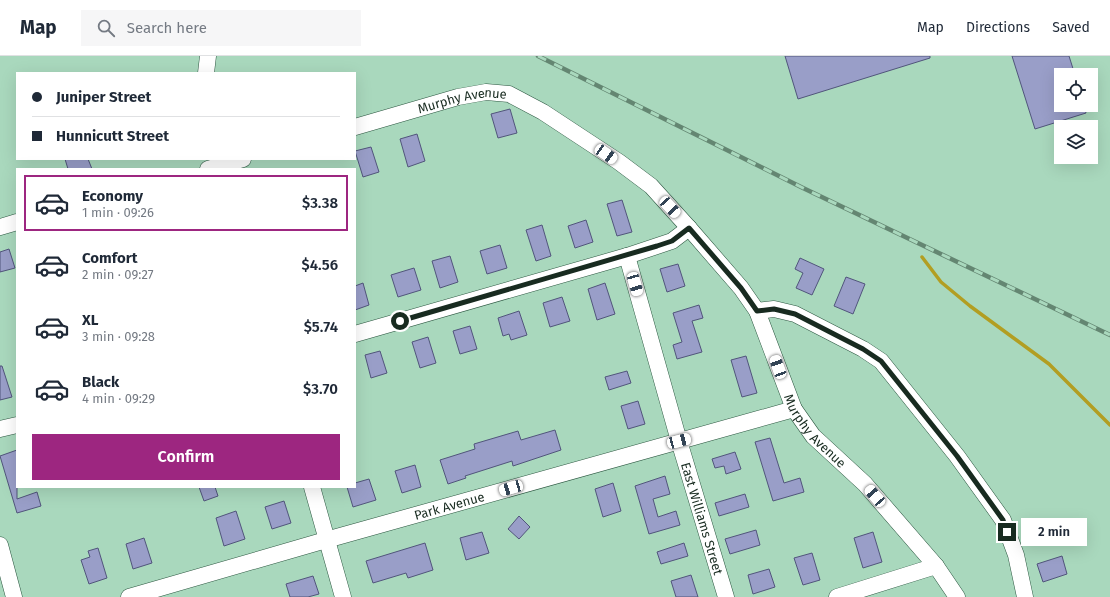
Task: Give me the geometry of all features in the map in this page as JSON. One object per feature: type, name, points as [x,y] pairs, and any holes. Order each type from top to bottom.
[{"type":"street","points":[[206,72],[208,56]]},
{"type":"street","name":"Murphy Avenue","points":[[356,127],[458,97],[486,92],[510,94],[543,112],[619,162],[651,186],[741,288],[757,311],[794,409],[813,436],[865,484],[936,566],[956,597]]},
{"type":"street","points":[[219,165],[239,160]]},
{"type":"street","points":[[0,227],[16,222]]},
{"type":"street","points":[[356,334],[627,256],[672,241],[689,228]]},
{"type":"street","name":"East Williams Street","points":[[627,256],[679,441],[726,597]]},
{"type":"street","points":[[757,311],[774,309],[795,314],[863,349],[881,361],[957,456],[1003,520],[1016,555],[1025,597]]},
{"type":"street","name":"Park Avenue","points":[[129,597],[326,540],[794,409]]},
{"type":"street","points":[[0,429],[16,425]]},
{"type":"street","points":[[312,488],[343,597]]},
{"type":"street","points":[[0,546],[14,597]]},
{"type":"street","points":[[836,597],[936,566]]},
{"type":"building","points":[[785,56],[930,56],[930,58],[798,99]]},
{"type":"building","points":[[1012,56],[1069,56],[1073,68],[1054,68],[1054,112],[1086,113],[1064,120],[1054,120],[1054,123],[1035,129]]},
{"type":"building","points":[[510,109],[517,133],[498,138],[491,114]]},
{"type":"building","points":[[417,134],[425,161],[408,167],[400,139]]},
{"type":"building","points":[[371,147],[379,172],[363,177],[356,151]]},
{"type":"building","points":[[65,160],[88,160],[92,168],[68,168]]},
{"type":"building","points":[[622,200],[632,232],[617,236],[607,204]]},
{"type":"building","points":[[586,220],[593,242],[575,248],[568,226]]},
{"type":"building","points":[[542,225],[551,256],[536,261],[526,230]]},
{"type":"building","points":[[500,245],[507,268],[487,274],[480,251]]},
{"type":"building","points":[[9,249],[15,268],[0,272],[0,252]]},
{"type":"building","points":[[450,256],[458,282],[440,288],[432,261]]},
{"type":"building","points":[[800,258],[824,269],[812,295],[796,288],[803,273],[795,269]]},
{"type":"building","points":[[678,264],[685,286],[667,292],[660,269]]},
{"type":"building","points":[[414,268],[421,290],[398,297],[391,275]]},
{"type":"building","points":[[846,277],[865,284],[853,314],[834,306]]},
{"type":"building","points":[[363,283],[369,305],[356,310],[356,286]]},
{"type":"building","points":[[605,283],[615,314],[597,320],[588,289]]},
{"type":"building","points":[[562,297],[570,321],[550,327],[543,303]]},
{"type":"building","points":[[699,305],[703,318],[692,321],[702,352],[677,359],[673,345],[682,342],[673,313]]},
{"type":"building","points":[[519,311],[527,335],[511,340],[509,334],[503,336],[498,318]]},
{"type":"building","points":[[470,326],[477,349],[460,354],[453,331]]},
{"type":"building","points":[[428,337],[436,363],[420,368],[412,342]]},
{"type":"building","points":[[380,351],[387,373],[371,378],[365,355]]},
{"type":"building","points":[[746,356],[757,393],[742,397],[731,360]]},
{"type":"building","points":[[0,366],[2,366],[12,397],[0,400]]},
{"type":"building","points":[[627,371],[631,383],[609,390],[605,377]]},
{"type":"building","points":[[638,401],[645,424],[628,429],[621,406]]},
{"type":"building","points":[[555,430],[561,450],[513,466],[512,461],[465,476],[466,478],[448,484],[440,460],[475,449],[474,444],[518,431],[521,440]]},
{"type":"building","points":[[770,438],[784,483],[800,478],[804,492],[773,501],[755,442]]},
{"type":"building","points":[[16,450],[17,499],[37,492],[41,506],[17,513],[0,456]]},
{"type":"building","points":[[735,452],[741,469],[726,474],[724,466],[715,468],[712,459]]},
{"type":"building","points":[[415,465],[421,487],[402,493],[395,471]]},
{"type":"building","points":[[665,476],[670,494],[653,499],[658,517],[676,511],[680,525],[649,534],[635,486]]},
{"type":"building","points":[[369,479],[376,500],[353,507],[347,488],[356,488],[356,483]]},
{"type":"building","points":[[613,483],[621,511],[603,517],[595,489]]},
{"type":"building","points":[[199,488],[215,488],[218,496],[204,501]]},
{"type":"building","points":[[745,494],[749,507],[719,516],[715,503]]},
{"type":"building","points":[[284,501],[291,523],[272,529],[265,507]]},
{"type":"building","points":[[236,511],[245,539],[224,546],[216,518]]},
{"type":"building","points":[[519,516],[530,527],[519,539],[508,529]]},
{"type":"building","points":[[756,530],[760,545],[730,554],[725,539]]},
{"type":"building","points":[[482,532],[489,553],[466,560],[460,538]]},
{"type":"building","points":[[873,532],[882,562],[863,568],[854,538]]},
{"type":"building","points":[[144,538],[152,563],[133,569],[126,544]]},
{"type":"building","points":[[425,543],[433,570],[408,578],[406,573],[373,583],[366,561]]},
{"type":"building","points":[[684,543],[688,556],[661,564],[657,552]]},
{"type":"building","points":[[98,548],[107,578],[89,584],[81,560],[90,557],[88,551]]},
{"type":"building","points":[[812,553],[820,580],[803,585],[794,558]]},
{"type":"building","points":[[1062,556],[1067,574],[1043,582],[1037,564]]},
{"type":"building","points":[[769,569],[775,587],[753,594],[748,575]]},
{"type":"building","points":[[691,575],[698,597],[676,597],[671,581]]},
{"type":"building","points":[[313,576],[319,594],[308,597],[290,597],[286,584]]},
{"type":"waterway","points":[[922,257],[941,282],[970,306],[1049,364],[1110,425]]},
{"type":"railway","points":[[538,56],[803,188],[1110,335]]},
{"type":"route","points":[[400,321],[627,256],[672,241],[689,228],[741,288],[757,311],[774,309],[795,314],[835,336],[863,349],[881,361],[957,456],[1003,520],[1007,532]]}]
